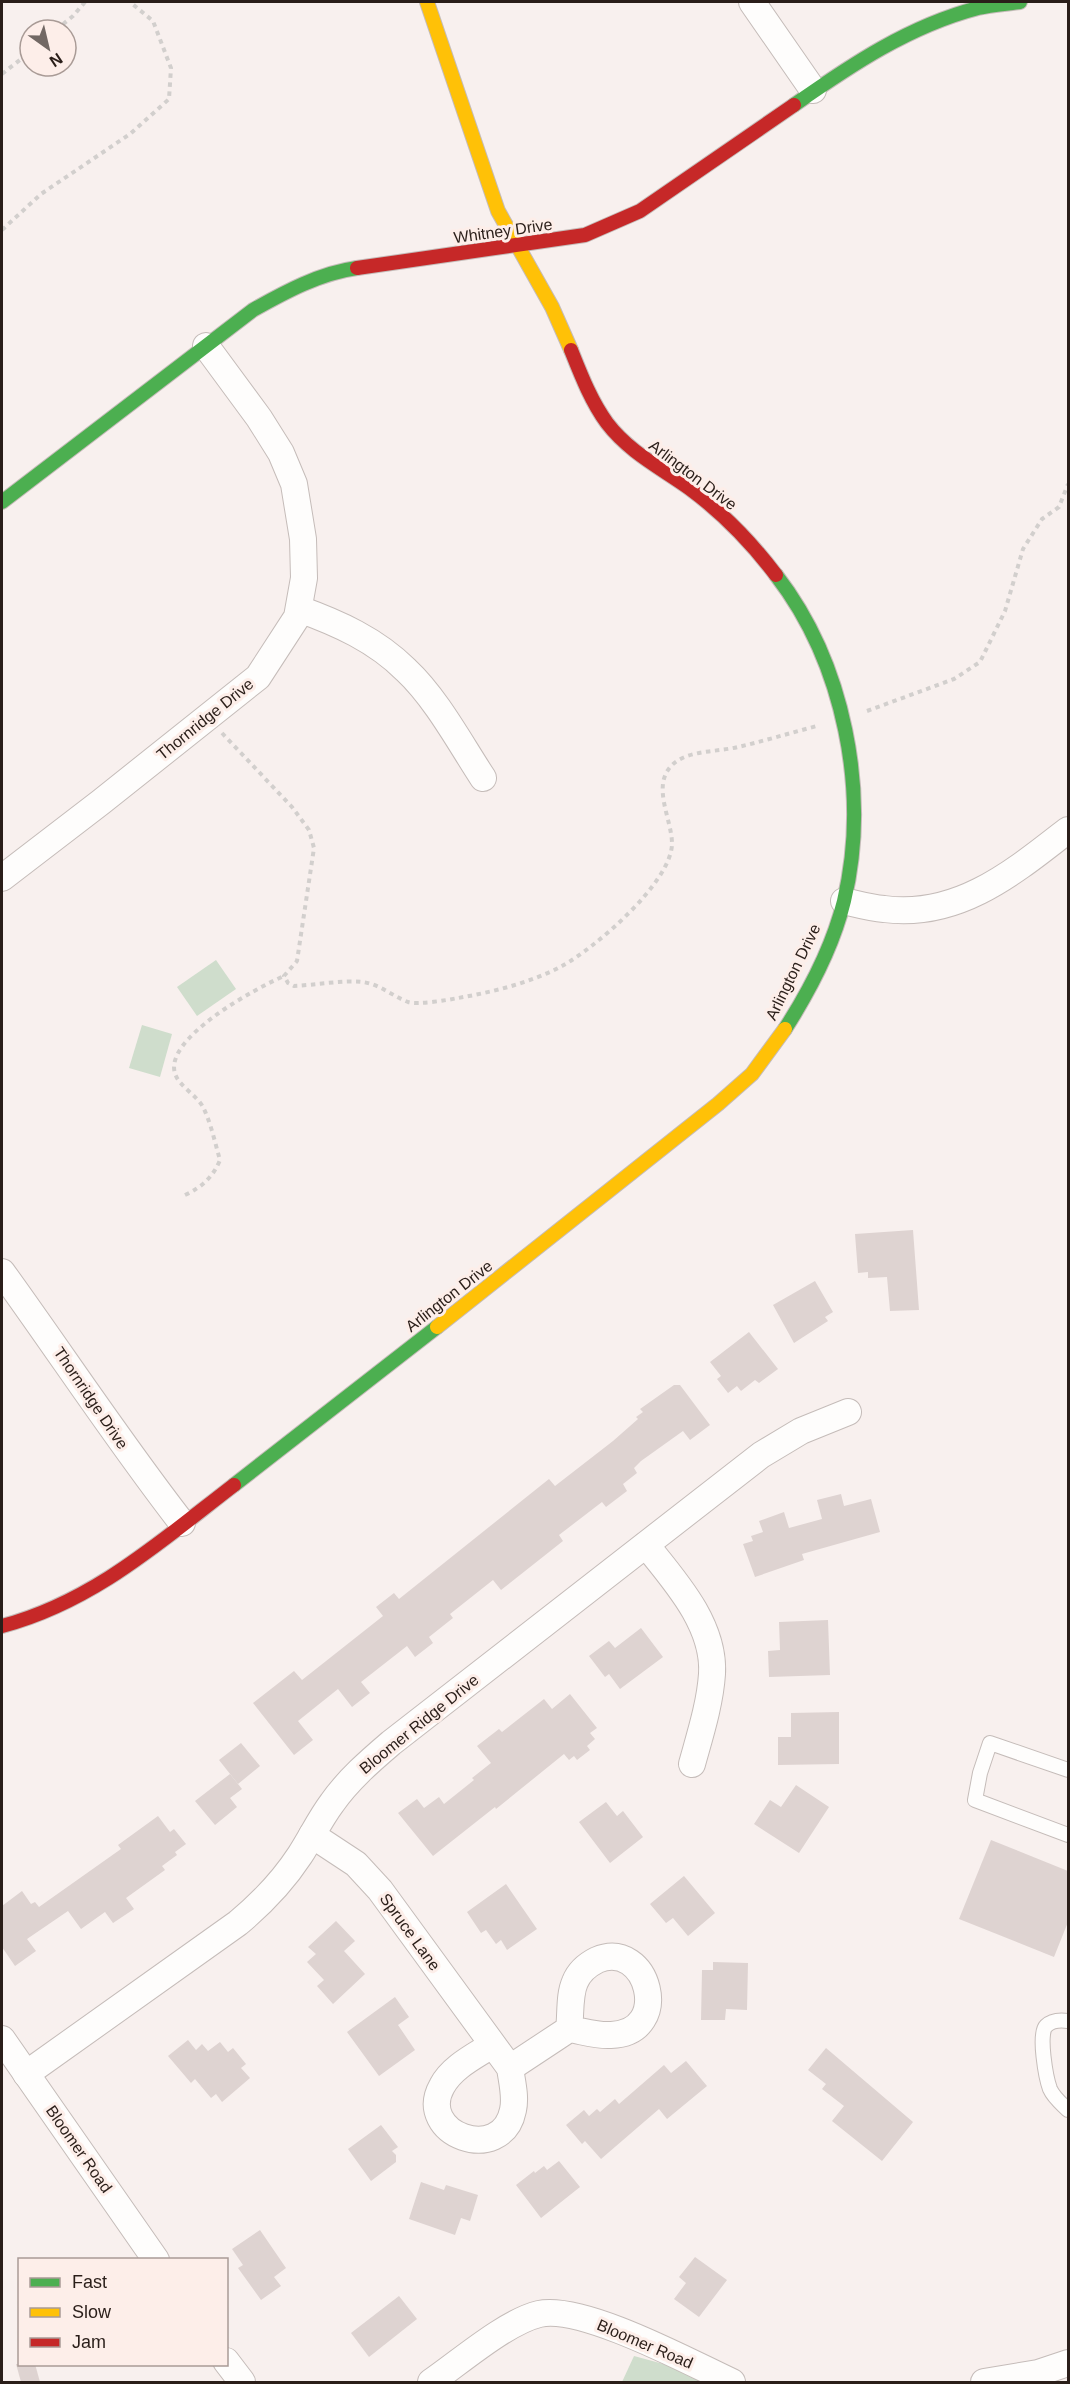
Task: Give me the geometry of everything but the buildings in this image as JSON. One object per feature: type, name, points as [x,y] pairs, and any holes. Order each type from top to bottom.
[{"type":"street","name":"Arlington Drive","points":[[2,1626],[44,1614],[80,1597],[112,1578],[357,1390],[718,1104],[753,1073],[775,1045],[802,1001],[825,953],[844,901],[853,842],[851,772],[843,719],[835,692],[809,628],[790,595],[761,556],[734,526],[702,498],[618,438],[597,407],[557,316],[501,217],[427,2]]},
{"type":"street","points":[[752,2],[813,90]]},
{"type":"street","name":"Whitney Drive","points":[[2,502],[253,310],[288,291],[341,270],[585,235],[639,211],[857,61],[934,24],[979,8],[1020,2]]},
{"type":"street","name":"Thornridge Drive","points":[[2,878],[258,677],[297,617],[304,578],[303,539],[294,484],[281,453],[206,346]]},
{"type":"street","points":[[299,609],[352,631],[406,669],[426,692],[483,778]]},
{"type":"street","points":[[844,901],[885,909],[919,910],[942,906],[971,896],[997,883],[1068,830]]},
{"type":"street","name":"Thornridge Drive","points":[[2,1272],[127,1453],[182,1523]]},
{"type":"street","name":"Bloomer Ridge Drive","points":[[26,2074],[244,1917],[280,1883],[332,1802],[364,1767],[761,1455],[801,1431],[848,1412]]},
{"type":"street","points":[[646,1545],[689,1601],[709,1645],[712,1672],[707,1706],[692,1764]]},
{"type":"street","name":"Spruce Lane","points":[[312,1835],[356,1864],[380,1890],[510,2068]]},
{"type":"street","points":[[492,2045],[453,2073],[443,2085],[437,2099],[438,2110],[451,2131],[461,2137],[472,2140],[486,2139],[504,2129],[513,2110],[510,2068],[569,2029]]},
{"type":"street","name":"Bloomer Road","points":[[2,2039],[155,2258]]},
{"type":"street","name":"Bloomer Road","points":[[431,2382],[522,2320],[540,2314],[558,2313],[616,2329],[732,2382]]},
{"type":"street","points":[[984,2382],[1038,2373],[1068,2363]]},
{"type":"street","points":[[228,2364],[242,2382]]},
{"type":"lane","points":[[1068,1770],[990,1743],[980,1773],[975,1800],[1068,1835]]},
{"type":"lane","points":[[1068,2020],[1056,2020],[1042,2031],[1050,2089],[1068,2110]]},
{"type":"path","points":[[71,18],[85,2]]},
{"type":"path","points":[[2,230],[41,194],[130,134],[169,99],[171,68],[153,21],[130,2]]},
{"type":"path","points":[[2,74],[18,61]]},
{"type":"path","points":[[284,976],[294,986],[362,982],[386,989],[410,1003],[457,999],[522,983],[563,965],[619,921],[656,883],[672,844],[664,803],[664,782],[667,772],[676,762],[692,756],[737,747],[843,719],[954,679],[980,662],[1005,611],[1023,549],[1042,519],[1059,507],[1068,484]]},
{"type":"path","points":[[185,1195],[196,1190],[214,1174],[220,1160],[203,1107],[187,1087],[176,1078],[173,1067],[177,1054],[189,1038],[214,1016],[284,976],[297,961],[314,848],[309,830],[292,807],[247,761],[209,716]]},
{"type":"green space","points":[[216,960],[236,989],[197,1016],[177,987]]},
{"type":"green space","points":[[142,1025],[172,1034],[160,1077],[129,1068]]},
{"type":"green space","points":[[634,2356],[730,2382],[622,2382]]},
{"type":"traffic: fast","points":[[794,105],[859,61],[928,25],[978,8],[1020,2]]},
{"type":"traffic: fast","points":[[2,502],[253,310],[316,279],[357,268]]},
{"type":"traffic: fast","points":[[776,575],[800,610],[819,648],[834,688],[845,730],[852,773],[854,816],[851,859],[844,901],[834,934],[820,967],[785,1029]]},
{"type":"traffic: fast","points":[[234,1485],[437,1327]]},
{"type":"traffic: slow","points":[[427,2],[498,211],[552,307],[571,350]]},
{"type":"traffic: slow","points":[[437,1327],[718,1104],[752,1074],[785,1029]]},
{"type":"traffic: jam","points":[[357,268],[585,235],[640,211],[794,105]]},
{"type":"traffic: jam","points":[[571,350],[596,406],[607,423],[625,443],[689,488],[725,518],[757,551],[776,575]]},
{"type":"traffic: jam","points":[[2,1626],[66,1602],[96,1586],[153,1548],[234,1485]]}]
